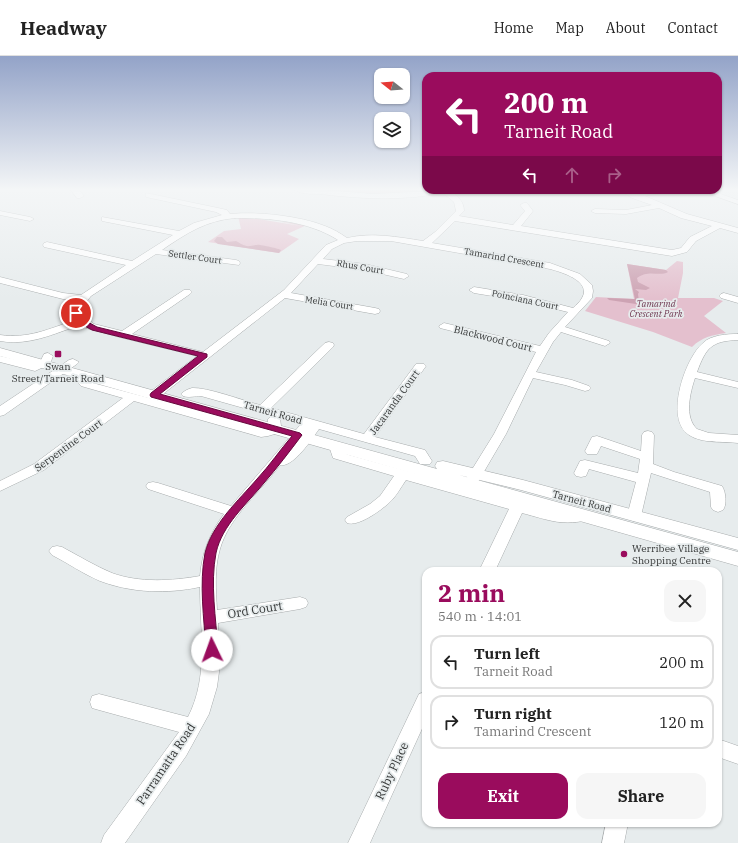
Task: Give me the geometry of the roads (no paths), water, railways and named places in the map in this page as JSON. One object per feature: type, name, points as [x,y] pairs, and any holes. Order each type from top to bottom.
[{"type":"main road","name":"Tarneit Road","points":[[0,343],[46,360],[275,424],[425,462],[586,516],[659,530],[693,539],[738,544]]},
{"type":"main road","name":"Tarneit Road","points":[[0,352],[46,360]]},
{"type":"main road","name":"Tarneit Road","points":[[68,366],[86,376],[159,391]]},
{"type":"main road","name":"Tarneit Road","points":[[305,432],[335,446],[634,516],[659,530]]},
{"type":"main road","name":"Tarneit Road","points":[[693,539],[738,559]]},
{"type":"street","points":[[139,226],[180,234]]},
{"type":"street","points":[[196,226],[153,251],[83,298],[77,305],[76,310],[81,321],[95,328],[204,356]]},
{"type":"street","points":[[314,226],[322,228],[345,240]]},
{"type":"street","points":[[427,245],[446,226]]},
{"type":"street","points":[[501,226],[662,252],[678,252],[684,250],[694,239],[718,226],[738,231]]},
{"type":"street","name":"Tamarind Crescent","points":[[159,391],[283,295],[301,279],[329,247],[345,240],[376,237],[550,266],[574,274],[585,283],[589,292],[587,298],[559,328],[543,350],[476,479]]},
{"type":"street","points":[[47,245],[134,264]]},
{"type":"street","name":"Settler Court","points":[[153,251],[236,263]]},
{"type":"street","points":[[678,252],[687,258]]},
{"type":"street","name":"Rhus Court","points":[[316,261],[365,267],[404,276]]},
{"type":"street","points":[[0,280],[63,296],[83,298]]},
{"type":"street","name":"Poinciana Court","points":[[474,290],[523,298],[575,311]]},
{"type":"street","points":[[123,335],[187,292]]},
{"type":"street","name":"Melia Court","points":[[283,295],[375,311]]},
{"type":"street","points":[[724,296],[738,300]]},
{"type":"street","points":[[0,338],[13,340],[32,339],[81,321]]},
{"type":"street","name":"Blackwood Court","points":[[444,326],[543,350]]},
{"type":"street","points":[[559,328],[605,342]]},
{"type":"street","points":[[738,337],[717,340],[705,346],[700,354],[684,393],[683,404],[688,426],[695,433],[706,436],[738,438]]},
{"type":"street","points":[[263,409],[329,345]]},
{"type":"street","name":"Tarneit Road","points":[[0,359],[32,368],[46,360]]},
{"type":"street","points":[[0,412],[68,366]]},
{"type":"street","name":"Jacaranda Court","points":[[367,438],[387,412],[405,384],[420,366]]},
{"type":"street","points":[[530,374],[568,382],[585,388]]},
{"type":"street","points":[[692,374],[738,384]]},
{"type":"street","name":"Tarneit Road","points":[[86,376],[83,381],[85,384],[262,433],[269,433],[275,424]]},
{"type":"street","name":"Tarneit Road","points":[[182,398],[196,391],[420,453],[425,462]]},
{"type":"street","name":"Serpentine Court","points":[[0,487],[39,467],[132,397]]},
{"type":"street","name":"Parramatta Road","points":[[112,843],[170,762],[192,727],[202,706],[212,666],[208,580],[211,552],[215,540],[233,512],[262,480],[290,456],[305,432]]},
{"type":"street","points":[[634,516],[643,480],[648,435]]},
{"type":"street","points":[[592,451],[597,440],[646,461],[669,475],[717,488]]},
{"type":"street","name":"Tarneit Road","points":[[335,446],[340,457],[565,519],[586,516]]},
{"type":"street","points":[[581,473],[585,464],[623,473],[643,480]]},
{"type":"street","points":[[352,520],[375,507],[385,499],[403,474]]},
{"type":"street","points":[[708,476],[717,488],[718,507]]},
{"type":"street","points":[[153,486],[233,512]]},
{"type":"street","points":[[489,567],[518,506]]},
{"type":"street","points":[[57,551],[106,576],[124,582],[154,585],[193,583],[208,580]]},
{"type":"street","name":"Ord Court","points":[[210,618],[300,603]]},
{"type":"street","points":[[99,702],[192,727]]},
{"type":"street","name":"Ruby Place","points":[[359,843],[422,709]]},
{"type":"street","points":[[722,749],[738,755]]},
{"type":"street","points":[[613,843],[616,827]]},
{"type":"place","name":"Swan Street/Tarneit Road","points":[[58,354]]},
{"type":"place","name":"Werribee Village Shopping Centre","points":[[624,554]]},
{"type":"park label","name":"Tamarind Crescent Park","points":[[656,310]]}]
